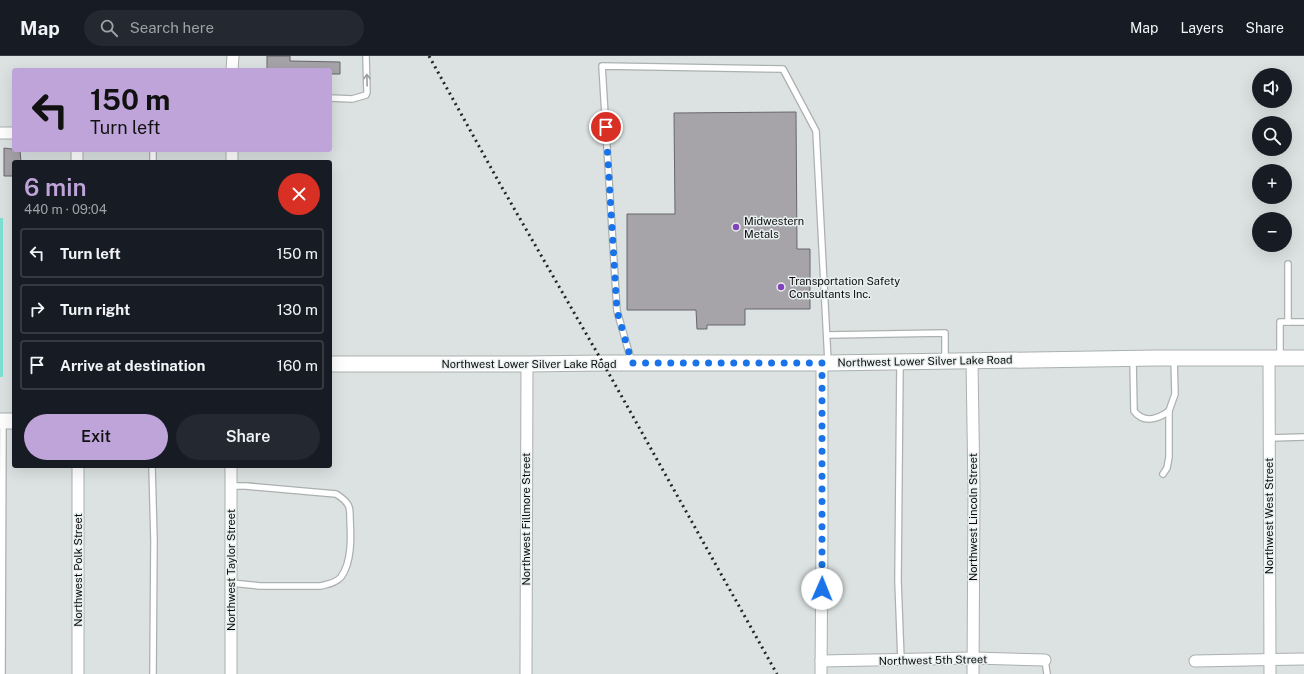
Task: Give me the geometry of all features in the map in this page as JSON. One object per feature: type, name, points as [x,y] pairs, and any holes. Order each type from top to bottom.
[{"type":"street","points":[[232,56],[232,68]]},
{"type":"street","points":[[0,133],[12,133]]},
{"type":"street","name":"Northwest Lower Silver Lake Road","points":[[332,364],[825,363],[1133,358],[1304,358]]},
{"type":"street","name":"Northwest West Street","points":[[1270,674],[1269,438],[1274,358]]},
{"type":"street","name":"Northwest Lincoln Street","points":[[972,361],[974,491],[973,674]]},
{"type":"street","points":[[821,674],[825,363]]},
{"type":"street","name":"Northwest Fillmore Street","points":[[526,674],[527,364]]},
{"type":"street","name":"Northwest Polk Street","points":[[78,468],[78,674]]},
{"type":"street","name":"Northwest Taylor Street","points":[[231,468],[231,674]]},
{"type":"street","name":"Northwest 5th Street","points":[[821,661],[973,658],[1046,660]]},
{"type":"street","points":[[1195,661],[1304,659]]},
{"type":"lane","points":[[332,98],[352,99],[366,95],[366,56]]},
{"type":"lane","points":[[632,363],[617,311],[602,66],[783,68],[816,131],[827,335],[825,363]]},
{"type":"lane","points":[[1288,264],[1288,322]]},
{"type":"lane","points":[[1274,358],[1280,322],[1304,322]]},
{"type":"lane","points":[[827,335],[945,333],[945,361]]},
{"type":"lane","points":[[1133,358],[1134,411],[1138,416],[1149,420],[1161,417],[1169,411]]},
{"type":"lane","points":[[1163,474],[1167,468],[1169,457],[1169,411],[1175,394],[1174,358]]},
{"type":"lane","points":[[900,362],[898,582],[901,660]]},
{"type":"lane","points":[[2,674],[6,421]]},
{"type":"lane","points":[[1269,438],[1304,437]]},
{"type":"lane","points":[[152,468],[154,540],[153,674]]},
{"type":"lane","points":[[231,486],[336,494],[344,499],[349,507],[350,524],[349,553],[346,569],[340,578],[331,584],[321,586],[260,586],[231,583]]},
{"type":"lane","points":[[1046,660],[1047,674]]},
{"type":"green space","points":[[0,218],[3,218],[3,377],[0,377]]},
{"type":"building","points":[[267,56],[290,56],[290,61],[340,62],[340,74],[332,74],[332,68],[267,68]]},
{"type":"building","name":"Midwestern Metals","points":[[796,112],[797,249],[810,249],[810,309],[745,309],[745,325],[707,325],[707,329],[697,329],[696,310],[627,310],[627,214],[675,214],[674,113]]},
{"type":"building","points":[[4,148],[12,149],[12,152],[20,152],[21,160],[12,160],[12,176],[4,176]]},
{"type":"railway","points":[[429,56],[777,674]]},
{"type":"place","name":"Midwestern Metals","points":[[736,227]]},
{"type":"place","name":"Transportation Safety Consultants Inc.","points":[[781,287]]},
{"type":"route","points":[[606,127],[617,311],[632,363],[822,363],[822,589]]}]
